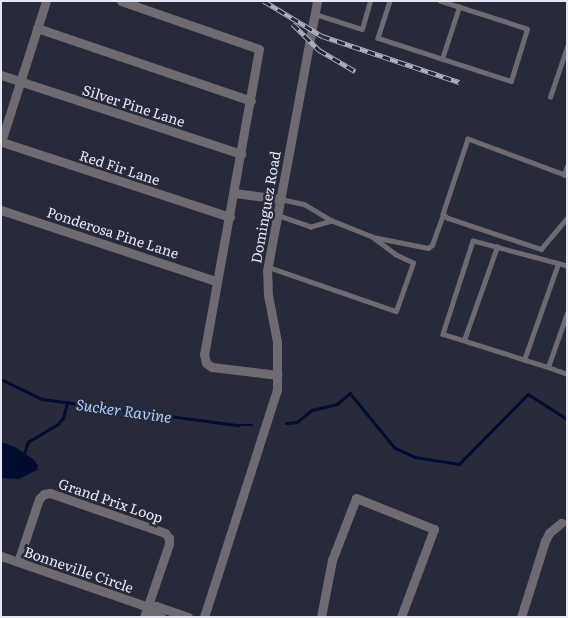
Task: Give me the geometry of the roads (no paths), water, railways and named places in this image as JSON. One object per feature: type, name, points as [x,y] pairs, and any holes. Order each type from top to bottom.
[{"type":"street","points":[[1,142],[46,1]]},
{"type":"street","points":[[120,1],[259,49],[242,154],[216,281],[204,354],[206,363],[212,367],[278,376]]},
{"type":"street","name":"Dominguez Road","points":[[204,617],[273,406],[278,376],[277,342],[268,295],[268,267],[317,1]]},
{"type":"street","points":[[38,28],[250,101]]},
{"type":"street","name":"Silver Pine Lane","points":[[1,75],[242,154]]},
{"type":"street","name":"Red Fir Lane","points":[[1,142],[230,217]]},
{"type":"street","points":[[234,193],[280,199]]},
{"type":"street","name":"Ponderosa Pine Lane","points":[[1,210],[216,281]]},
{"type":"street","name":"Grand Prix Loop","points":[[18,562],[39,499],[44,494],[50,493],[165,533],[169,538],[170,544],[148,607]]},
{"type":"street","points":[[320,617],[332,560],[356,498],[434,529],[402,617]]},
{"type":"street","points":[[520,617],[545,541],[549,533],[561,522]]},
{"type":"street","name":"Bonneville Circle","points":[[1,556],[148,607],[156,606],[188,617]]},
{"type":"street","points":[[144,617],[148,607]]},
{"type":"street","name":"Bonneville Circle","points":[[148,607],[153,614],[161,617]]},
{"type":"lane","points":[[315,14],[362,28],[370,1]]},
{"type":"lane","points":[[390,1],[378,38],[511,80],[527,29],[440,1]]},
{"type":"lane","points":[[442,58],[459,7]]},
{"type":"lane","points":[[550,97],[567,47]]},
{"type":"lane","points":[[280,199],[304,204],[332,221],[372,237],[428,248],[432,245],[468,139],[565,175],[567,166]]},
{"type":"lane","points":[[443,214],[448,218],[541,249],[567,218]]},
{"type":"lane","points":[[277,215],[312,227],[332,221]]},
{"type":"lane","points":[[268,267],[396,311],[413,263],[396,255],[372,237]]},
{"type":"lane","points":[[567,266],[473,241],[443,334],[567,374]]},
{"type":"lane","points":[[464,340],[497,247]]},
{"type":"lane","points":[[524,360],[558,264]]},
{"type":"lane","points":[[548,367],[567,313]]},
{"type":"water","points":[[1,442],[15,447],[33,459],[38,465],[37,470],[19,479],[1,478]]},
{"type":"waterway","name":"Sucker Ravine","points":[[1,379],[42,399],[238,425],[252,425]]},
{"type":"waterway","name":"Sucker Ravine","points":[[286,423],[297,422],[312,410],[337,404],[350,393],[395,448],[415,457],[459,464],[528,394],[567,419]]},
{"type":"waterway","points":[[24,454],[28,442],[58,424],[63,418],[67,403]]},
{"type":"railway","points":[[264,1],[322,36],[459,82]]},
{"type":"railway","points":[[293,24],[319,50],[355,71]]}]
